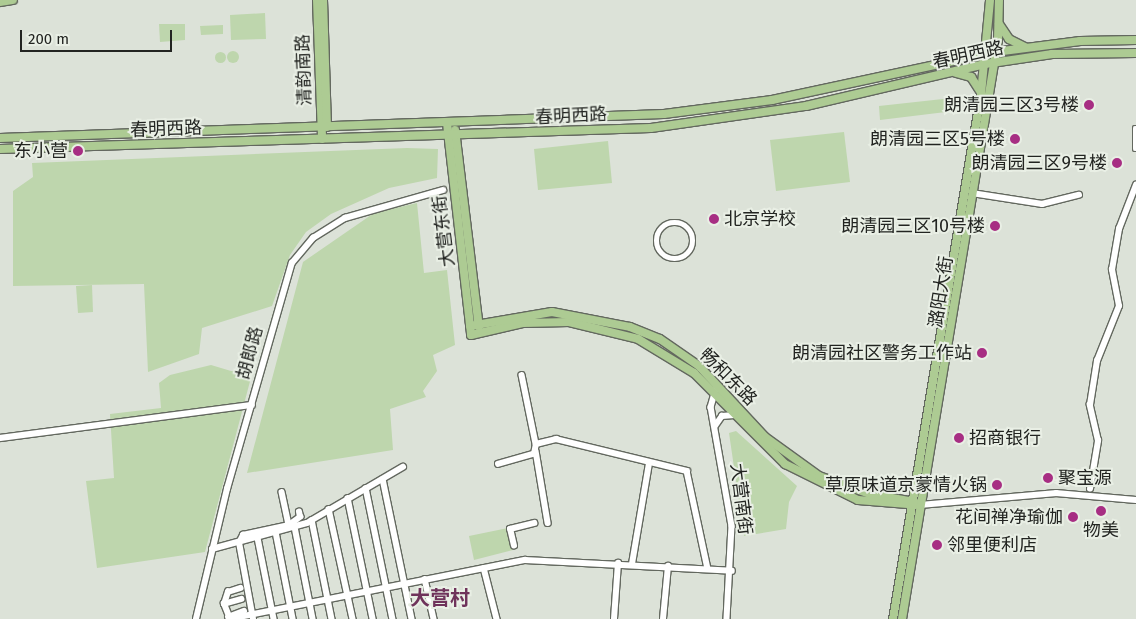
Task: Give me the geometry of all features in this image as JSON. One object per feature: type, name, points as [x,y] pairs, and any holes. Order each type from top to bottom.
[{"type":"main road","points":[[0,2],[13,0]]},
{"type":"main road","name":"清韵南路","points":[[317,0],[324,126]]},
{"type":"main road","name":"清韵南路","points":[[323,0],[324,139]]},
{"type":"main road","name":"潞阳大街","points":[[990,0],[991,52]]},
{"type":"main road","name":"潞阳大街","points":[[902,619],[972,193],[989,64],[998,24],[999,0]]},
{"type":"main road","points":[[998,24],[1009,40],[1027,48]]},
{"type":"main road","name":"春明西路","points":[[0,138],[451,123],[707,109],[860,83],[991,52],[1136,40]]},
{"type":"main road","name":"春明西路","points":[[0,150],[651,128],[742,117],[989,64],[1052,54],[1136,52]]},
{"type":"main road","points":[[945,74],[964,66],[962,58]]},
{"type":"main road","name":"潞阳大街","points":[[893,619],[981,94],[989,64]]},
{"type":"main road","points":[[954,72],[977,82],[981,94]]},
{"type":"main road","name":"大营东街","points":[[451,123],[471,335]]},
{"type":"main road","name":"大营东街","points":[[452,135],[479,328]]},
{"type":"main road","name":"畅和东路","points":[[470,326],[479,328],[531,323],[595,325],[668,354],[716,390],[765,437],[819,476],[870,494],[920,505]]},
{"type":"main road","name":"畅和东路","points":[[471,335],[479,328]]},
{"type":"main road","name":"畅和东路","points":[[716,390],[734,415],[785,464],[822,485],[858,500],[912,503]]},
{"type":"street","points":[[1136,129],[1136,148]]},
{"type":"street","points":[[1090,489],[1098,441],[1090,405],[1097,361],[1119,306],[1112,270],[1119,230],[1136,185]]},
{"type":"street","name":"胡郎路","points":[[196,619],[212,549],[292,263],[313,238],[345,218],[443,190]]},
{"type":"street","points":[[972,193],[1042,204],[1078,194]]},
{"type":"street","points":[[678,223],[692,233],[693,246],[686,256],[674,260],[663,255],[657,239],[667,225],[678,223]]},
{"type":"street","points":[[522,375],[548,523]]},
{"type":"street","name":"大营南街","points":[[716,390],[715,426],[732,526],[732,571],[727,619]]},
{"type":"street","points":[[0,438],[252,405]]},
{"type":"street","points":[[715,426],[722,416],[734,415]]},
{"type":"street","points":[[498,464],[556,439],[688,471],[708,569]]},
{"type":"street","points":[[632,564],[649,463]]},
{"type":"street","points":[[212,549],[258,538],[312,520],[403,467]]},
{"type":"street","points":[[383,479],[412,619]]},
{"type":"street","points":[[366,488],[385,588],[393,619]]},
{"type":"street","points":[[282,492],[292,526],[313,619]]},
{"type":"street","name":"畅和东路","points":[[920,505],[1056,493],[1136,500]]},
{"type":"street","points":[[348,498],[373,619]]},
{"type":"street","points":[[329,509],[352,619]]},
{"type":"street","points":[[252,617],[239,543],[243,535],[292,526],[300,517],[299,512]]},
{"type":"street","points":[[312,520],[332,619]]},
{"type":"street","points":[[514,546],[510,528],[534,523]]},
{"type":"street","points":[[276,532],[293,619]]},
{"type":"street","points":[[258,538],[274,619]]},
{"type":"street","points":[[229,617],[252,617],[291,606],[525,560],[618,563],[732,571]]},
{"type":"street","points":[[614,619],[618,563]]},
{"type":"street","points":[[663,619],[668,566]]},
{"type":"street","points":[[484,568],[497,619]]},
{"type":"street","points":[[425,579],[434,619]]},
{"type":"street","points":[[229,617],[224,604],[228,592],[240,588]]},
{"type":"street","points":[[224,604],[241,599]]},
{"type":"street","points":[[229,617],[244,611]]},
{"type":"green space","points":[[265,13],[266,39],[231,40],[230,15]]},
{"type":"green space","points":[[159,24],[185,24],[185,40],[160,42]]},
{"type":"green space","points":[[223,25],[223,34],[201,35],[200,26]]},
{"type":"green space","points":[[220,51],[226,57],[220,63],[214,57]]},
{"type":"green space","points":[[233,51],[239,57],[233,63],[227,57]]},
{"type":"green space","points":[[952,98],[954,111],[880,120],[879,106]]},
{"type":"green space","points":[[844,132],[850,182],[776,191],[770,140]]},
{"type":"green space","points":[[608,141],[612,183],[538,190],[534,149]]},
{"type":"green space","points":[[407,148],[438,149],[437,178],[389,188],[331,214],[306,232],[290,255],[272,306],[202,328],[199,354],[148,372],[144,284],[13,286],[13,191],[33,177],[32,163]]},
{"type":"green space","points":[[417,203],[424,273],[447,270],[455,345],[433,355],[437,371],[423,391],[426,397],[390,409],[393,450],[247,473],[303,262],[374,213]]},
{"type":"green space","points":[[92,285],[93,312],[78,313],[76,286]]},
{"type":"green space","points":[[211,365],[231,371],[253,370],[205,552],[97,568],[86,481],[114,478],[110,414],[161,408],[159,383],[170,375]]},
{"type":"green space","points":[[736,431],[797,486],[789,502],[786,529],[744,536],[729,433]]},
{"type":"green space","points":[[508,528],[513,550],[474,560],[469,536]]},
{"type":"place","name":"朗清园三区3号楼","points":[[1089,105]]},
{"type":"place","name":"朗清园三区5号楼","points":[[1015,139]]},
{"type":"place","name":"东小营","points":[[78,151]]},
{"type":"place","name":"朗清园三区9号楼","points":[[1117,163]]},
{"type":"place","name":"北京学校","points":[[714,219]]},
{"type":"place","name":"朗清园三区10号楼","points":[[995,226]]},
{"type":"place","name":"朗清园社区警务工作站","points":[[982,353]]},
{"type":"place","name":"招商银行","points":[[959,438]]},
{"type":"place","name":"聚宝源","points":[[1048,478]]},
{"type":"place","name":"草原味道京蒙情火锅","points":[[997,485]]},
{"type":"place","name":"物美","points":[[1101,511]]},
{"type":"place","name":"花间禅净瑜伽","points":[[1073,517]]},
{"type":"place","name":"邻里便利店","points":[[937,545]]},
{"type":"district","name":"大营村","points":[[440,598]]}]
